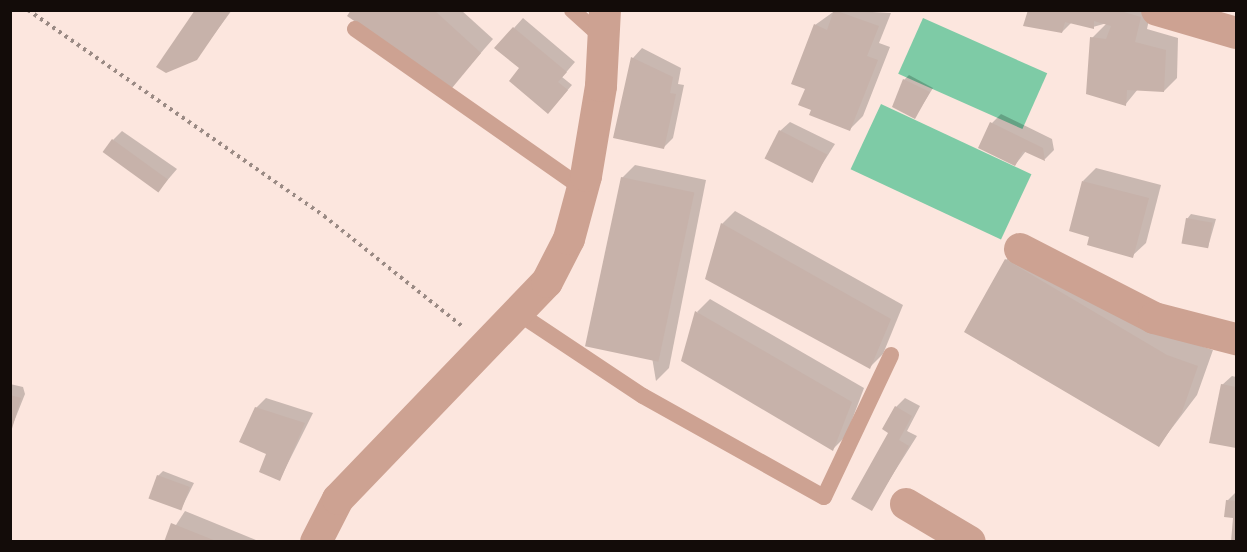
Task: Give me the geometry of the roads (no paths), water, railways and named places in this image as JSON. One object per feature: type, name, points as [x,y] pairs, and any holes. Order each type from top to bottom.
[{"type":"street","points":[[1157,10],[1236,33]]},
{"type":"street","points":[[316,542],[338,499],[483,343],[521,315],[547,282],[569,239],[582,188],[602,86],[604,25]]},
{"type":"street","points":[[1020,249],[1154,318],[1236,339]]},
{"type":"street","points":[[906,504],[970,542]]},
{"type":"lane","points":[[572,10],[604,25]]},
{"type":"lane","points":[[355,29],[582,188]]},
{"type":"lane","points":[[521,315],[643,396],[824,497],[891,355]]}]
